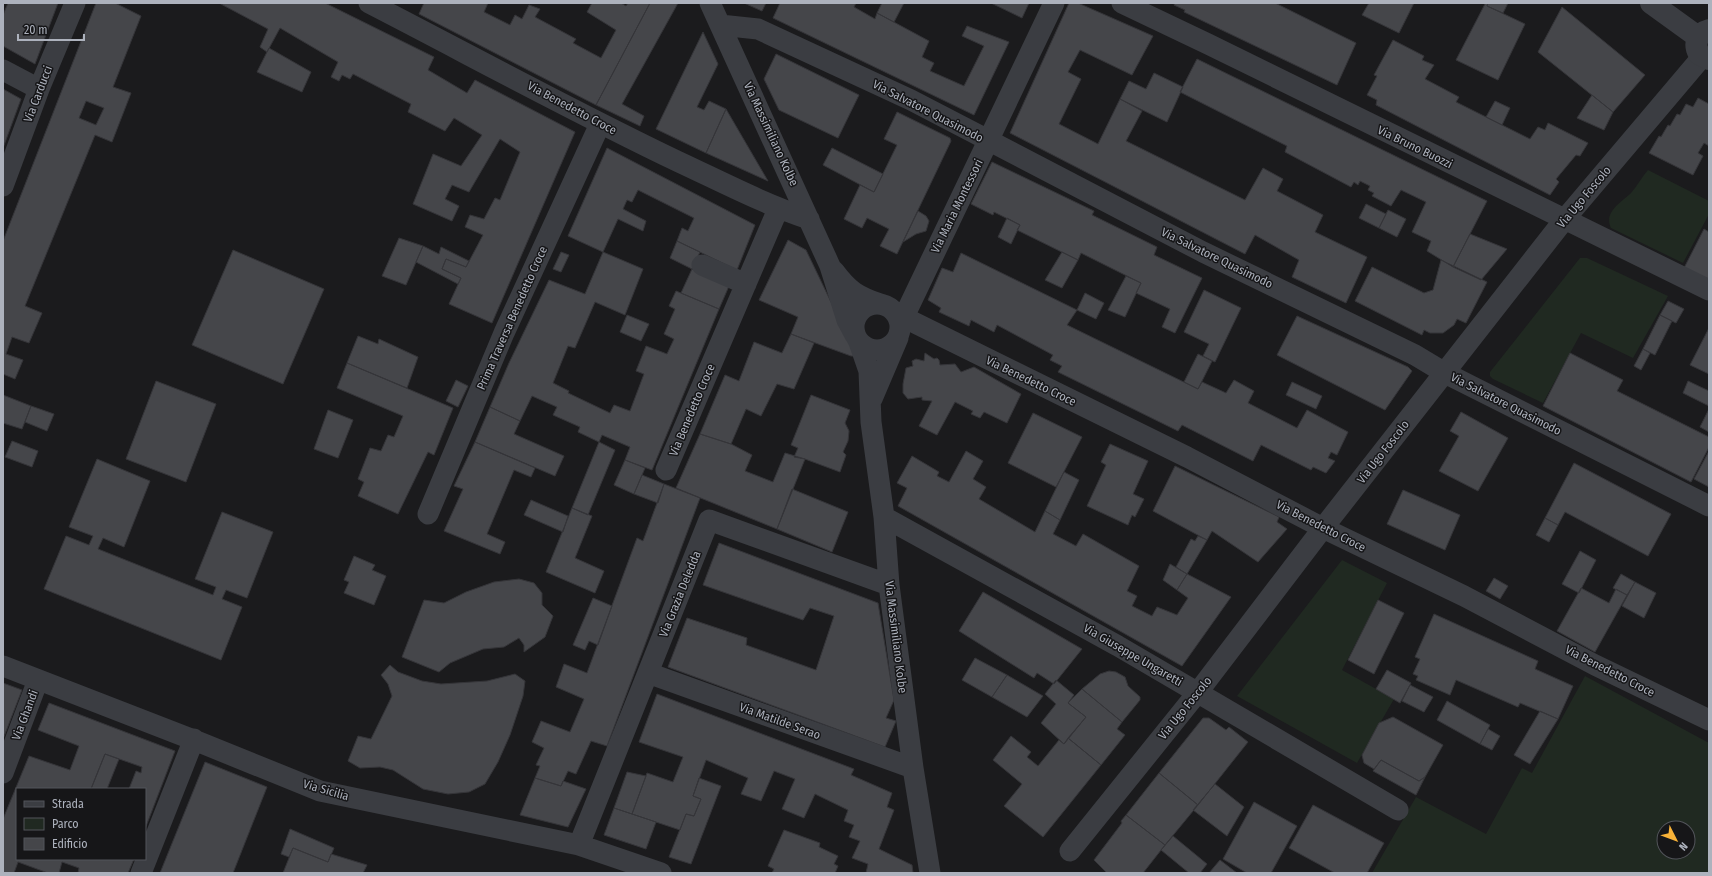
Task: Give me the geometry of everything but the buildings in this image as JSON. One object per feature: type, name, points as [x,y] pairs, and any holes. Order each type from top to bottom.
[{"type":"street","name":"Via Carducci","points":[[3,186],[39,89],[75,3]]},
{"type":"street","name":"Via Benedetto Croce","points":[[369,3],[403,11],[600,124],[778,208],[809,219]]},
{"type":"street","name":"Via Massimiliano Kolbe","points":[[710,3],[830,266],[847,320],[857,339]]},
{"type":"street","name":"Via Maria Montessori","points":[[901,326],[1054,3]]},
{"type":"street","name":"Via Bruno Buozzi","points":[[1122,3],[1709,290]]},
{"type":"street","points":[[1650,3],[1704,46]]},
{"type":"street","name":"Via Salvatore Quasimodo","points":[[720,25],[758,29],[911,100],[988,142],[1210,256],[1414,355],[1445,373],[1709,506]]},
{"type":"street","name":"Via Ugo Foscolo","points":[[1070,851],[1198,692],[1323,528],[1564,220],[1704,46]]},
{"type":"street","points":[[3,70],[39,89]]},
{"type":"street","name":"Prima Traversa Benedetto Croce","points":[[428,514],[504,334],[600,124]]},
{"type":"street","name":"Via Benedetto Croce","points":[[666,470],[778,208]]},
{"type":"street","points":[[702,265],[746,284]]},
{"type":"street","name":"Via Massimiliano Kolbe","points":[[830,266],[844,284],[860,297],[893,310],[898,316],[901,326],[871,400]]},
{"type":"street","name":"Via Massimiliano Kolbe","points":[[880,304],[872,305],[859,313],[855,320],[854,327],[869,371],[871,422],[884,517],[889,585],[913,768],[930,873]]},
{"type":"street","points":[[857,339],[872,351],[888,349],[901,326]]},
{"type":"street","name":"Via Benedetto Croce","points":[[901,326],[932,332],[1180,454],[1323,528],[1464,596],[1595,664],[1709,720]]},
{"type":"street","name":"Via Giuseppe Ungaretti","points":[[884,517],[1033,598],[1198,692],[1398,810]]},
{"type":"street","name":"Via Grazia Deledda","points":[[579,845],[709,520],[889,585]]},
{"type":"street","name":"Via Sicilia","points":[[3,666],[194,739],[320,791],[579,845],[661,873]]},
{"type":"street","name":"Via Matilde Serao","points":[[648,673],[913,768]]},
{"type":"street","name":"Via Ghandi","points":[[3,773],[38,680]]},
{"type":"street","points":[[141,873],[194,739]]},
{"type":"green space","points":[[1648,170],[1709,201],[1709,214],[1683,263],[1611,228],[1609,217],[1611,212],[1631,193]]},
{"type":"green space","points":[[1580,258],[1587,258],[1668,296],[1633,358],[1581,333],[1543,403],[1493,379],[1490,376],[1490,372]]},
{"type":"green space","points":[[1342,560],[1387,583],[1342,670],[1394,699],[1357,763],[1237,696]]},
{"type":"green space","points":[[1585,676],[1709,743],[1709,873],[1372,873],[1416,797],[1486,834],[1522,768],[1532,773]]}]
